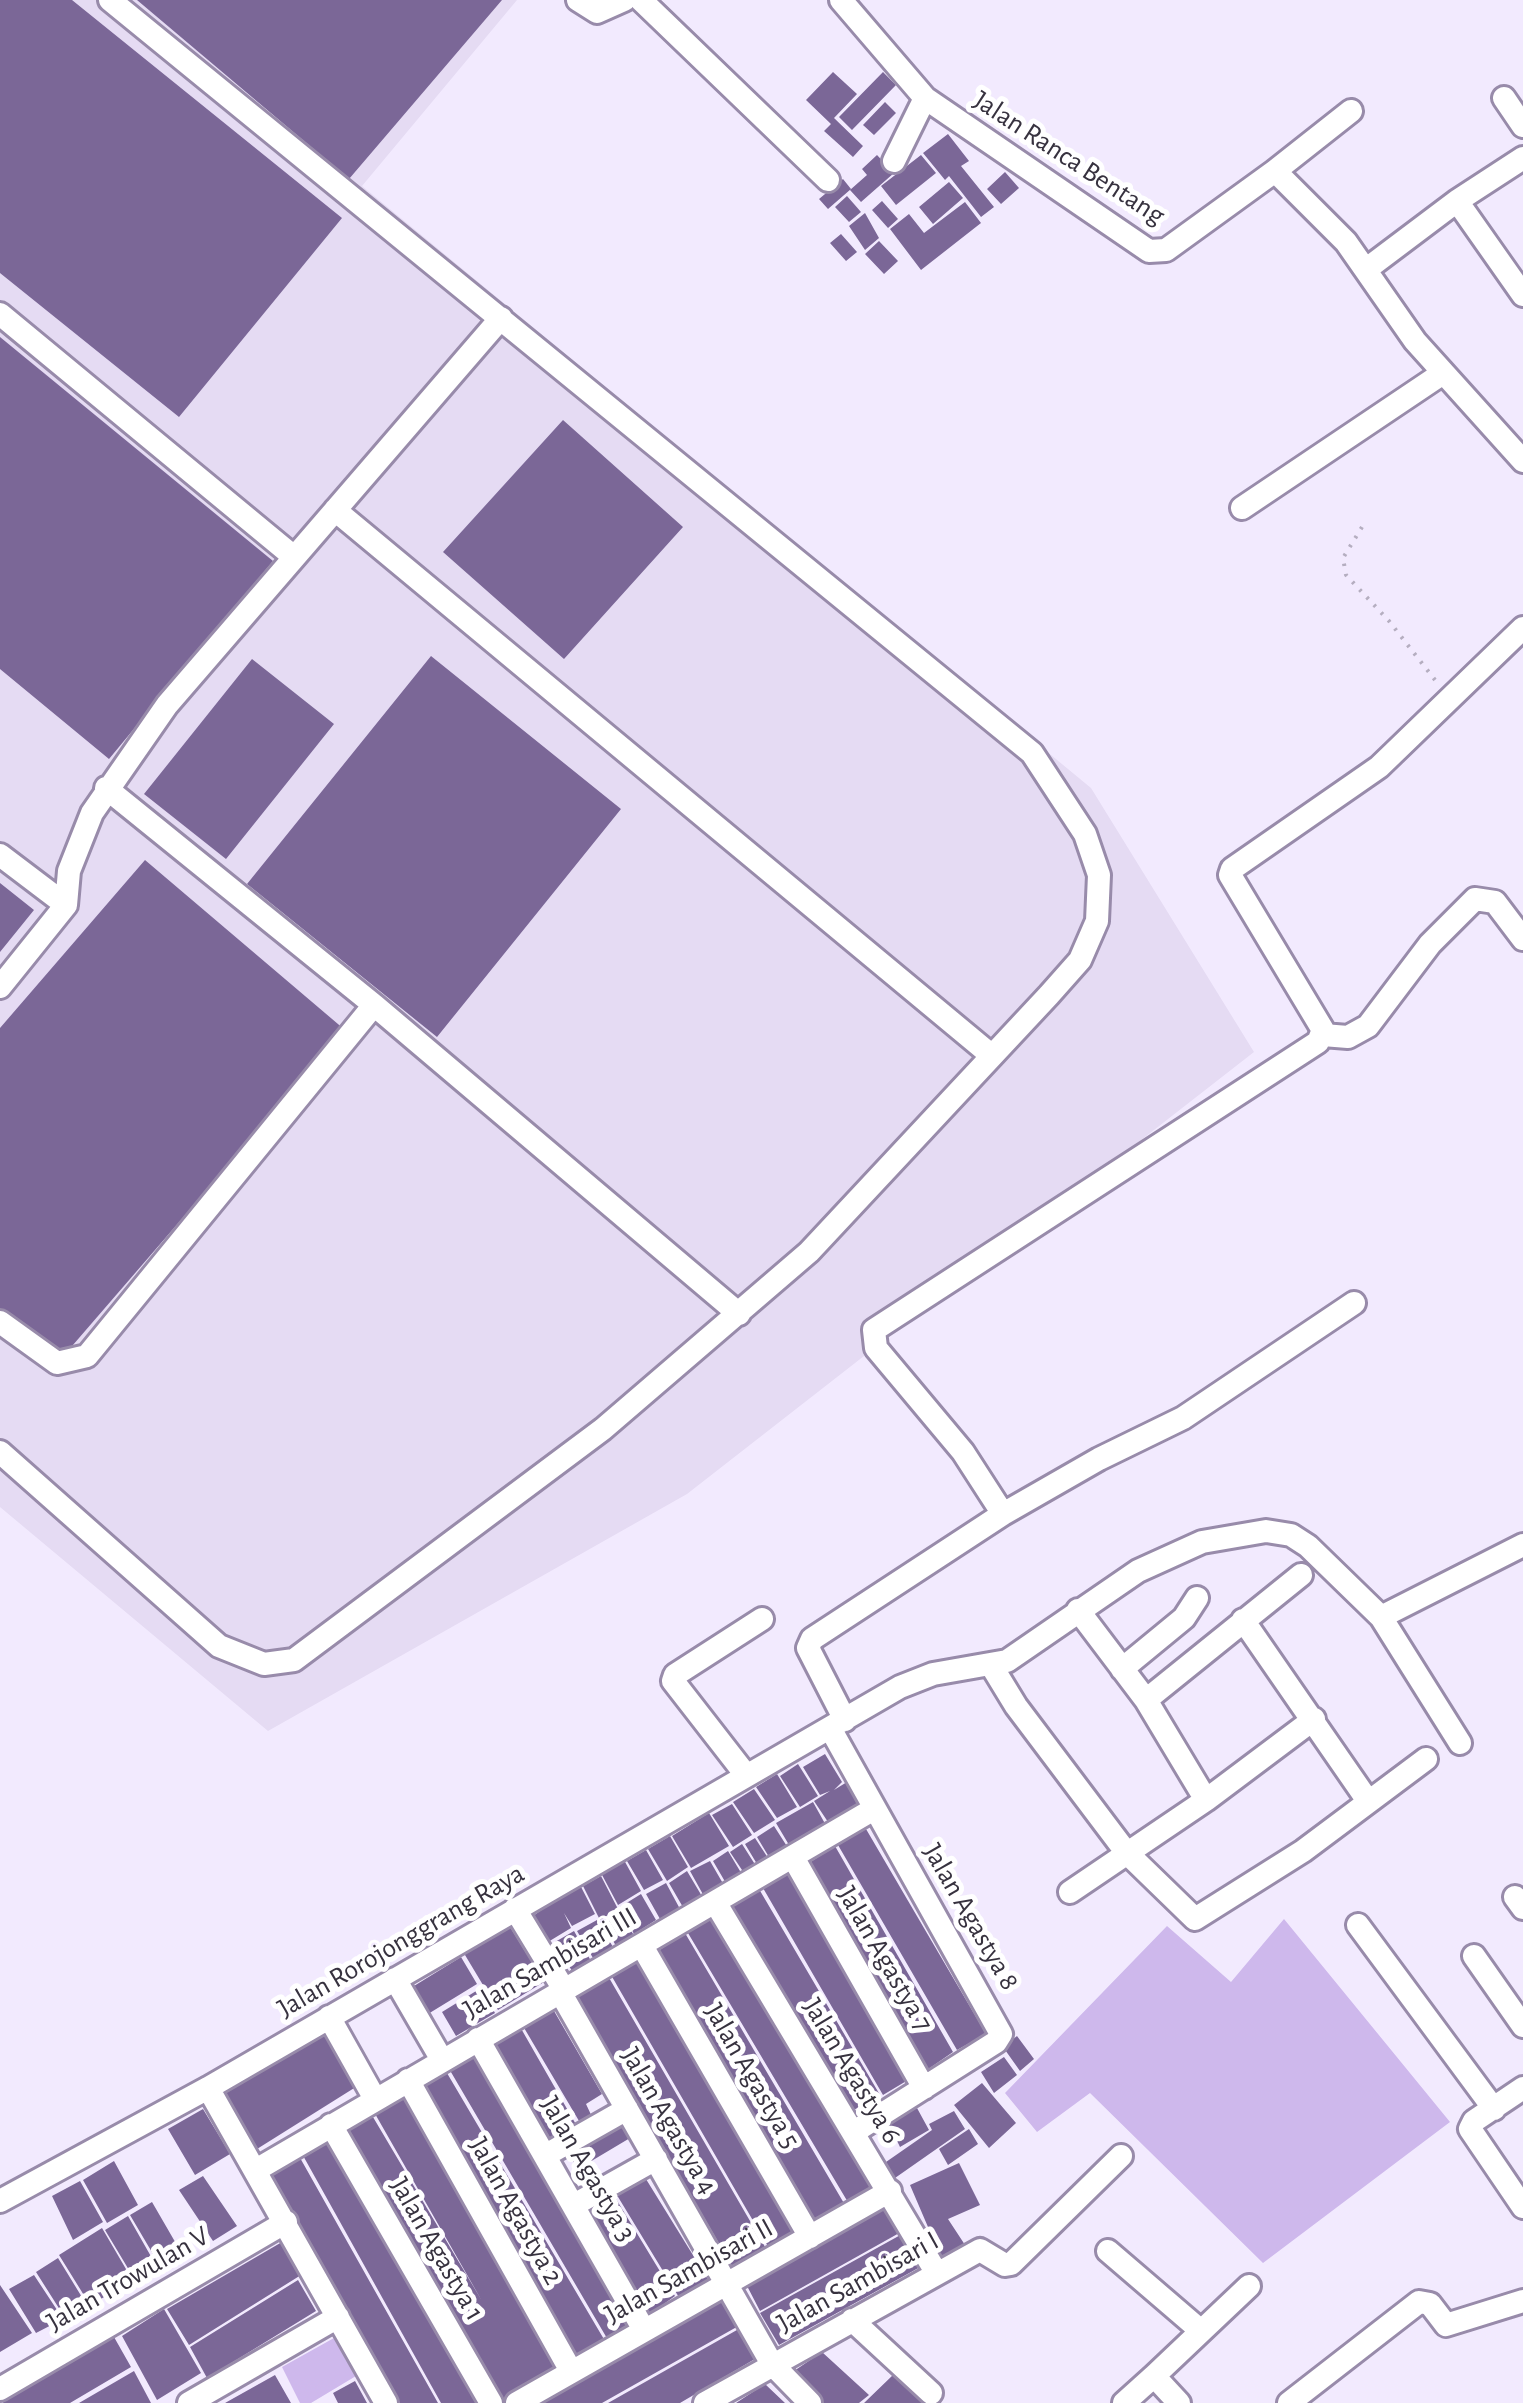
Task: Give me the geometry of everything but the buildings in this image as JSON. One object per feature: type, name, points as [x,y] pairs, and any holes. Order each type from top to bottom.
[{"type":"street","points":[[0,1452],[218,1646],[264,1664],[294,1660],[602,1429],[809,1252],[1080,960],[1098,922],[1099,875],[1066,798],[1032,752],[110,0]]},
{"type":"street","points":[[578,0],[597,12],[624,0]]},
{"type":"street","points":[[641,0],[828,180]]},
{"type":"street","name":"Jalan Ranca Bentang","points":[[840,0],[926,98],[1149,251],[1166,250],[1351,111]]},
{"type":"street","points":[[894,161],[926,98]]},
{"type":"street","points":[[1504,98],[1523,126]]},
{"type":"street","points":[[1368,268],[1457,200],[1523,158]]},
{"type":"street","points":[[1275,171],[1368,268],[1392,309],[1443,373],[1523,461]]},
{"type":"street","points":[[1457,200],[1523,296]]},
{"type":"street","points":[[0,314],[294,557]]},
{"type":"street","points":[[0,987],[66,905],[78,841],[106,788],[167,705],[502,318]]},
{"type":"street","points":[[1242,508],[1443,373]]},
{"type":"street","points":[[335,510],[991,1054]]},
{"type":"street","points":[[1323,1035],[1230,875],[1232,869],[1379,767],[1523,628]]},
{"type":"street","points":[[106,788],[374,1005],[740,1314]]},
{"type":"street","points":[[0,854],[66,905]]},
{"type":"street","points":[[1354,1303],[1183,1418],[1099,1459],[1003,1514],[962,1452],[876,1348],[874,1330],[1323,1035],[1348,1037],[1368,1026],[1430,944],[1474,899],[1495,902],[1523,939]]},
{"type":"street","points":[[0,1322],[57,1363],[87,1356],[374,1005]]},
{"type":"street","name":"Jalan Agastya 8","points":[[854,2132],[996,2042],[1001,2034],[874,1809],[808,1648],[812,1639],[1003,1514]]},
{"type":"street","name":"Jalan Rorojonggrang Raya","points":[[0,2202],[208,2088],[919,1678],[991,1665],[1024,1651],[1078,1610],[1163,1557],[1221,1536],[1266,1531],[1291,1535],[1308,1546],[1381,1617],[1460,1744]]},
{"type":"street","points":[[1381,1617],[1523,1545]]},
{"type":"street","points":[[1146,1700],[1301,1575]]},
{"type":"street","points":[[1122,1669],[1184,1618],[1198,1598]]},
{"type":"street","points":[[1078,1610],[1146,1700],[1206,1800]]},
{"type":"street","points":[[746,1775],[673,1681],[675,1675],[762,1619]]},
{"type":"street","points":[[1243,1620],[1368,1801]]},
{"type":"street","points":[[991,1665],[1016,1706],[1126,1852],[1190,1917],[1200,1919],[1304,1851],[1426,1758]]},
{"type":"street","points":[[1070,1892],[1206,1800],[1314,1719]]},
{"type":"street","name":"Jalan Sambisari III","points":[[256,2170],[874,1809]]},
{"type":"street","name":"Jalan Agastya 7","points":[[794,1859],[924,2088]]},
{"type":"street","name":"Jalan Agastya 6","points":[[716,1902],[936,2272]]},
{"type":"street","name":"Jalan Agastya 4","points":[[515,1909],[772,2364],[810,2403]]},
{"type":"street","points":[[1358,1925],[1494,2109]]},
{"type":"street","name":"Jalan Agastya 5","points":[[642,1946],[810,2237]]},
{"type":"street","points":[[1474,1956],[1523,2026]]},
{"type":"street","points":[[395,1979],[442,2060]]},
{"type":"street","points":[[329,2018],[375,2100]]},
{"type":"street","name":"Jalan Agastya 3","points":[[478,2039],[644,2330]]},
{"type":"street","name":"Jalan Agastya 2","points":[[408,2080],[571,2371]]},
{"type":"street","points":[[208,2088],[386,2403]]},
{"type":"street","points":[[1523,2088],[1474,2121],[1470,2129],[1523,2208]]},
{"type":"street","points":[[546,2155],[627,2109]]},
{"type":"street","name":"Jalan Agastya 1","points":[[331,2126],[491,2403]]},
{"type":"street","name":"Jalan Sambisari I","points":[[705,2403],[980,2250],[1005,2265],[1010,2264],[1121,2156]]},
{"type":"street","points":[[574,2205],[656,2158]]},
{"type":"street","name":"Jalan Sambisari II","points":[[516,2403],[890,2192]]},
{"type":"street","name":"Jalan Trowulan V","points":[[0,2388],[286,2222]]},
{"type":"street","points":[[1108,2251],[1200,2330]]},
{"type":"street","points":[[1124,2403],[1248,2286]]},
{"type":"street","points":[[1298,2397],[1420,2302],[1430,2304],[1446,2325],[1523,2302]]},
{"type":"street","points":[[189,2403],[338,2317]]},
{"type":"street","points":[[852,2320],[931,2393]]},
{"type":"street","points":[[1154,2376],[1178,2403]]},
{"type":"path","points":[[1362,526],[1342,558],[1346,576],[1390,620],[1450,700]]},
{"type":"shaded area","points":[[0,0],[517,0],[362,186],[1091,788],[1254,1052],[687,1494],[268,1731],[0,1507]]},
{"type":"shaded area","points":[[1284,1919],[1450,2122],[1263,2263],[1090,2093],[1037,2132],[1005,2093],[1167,1926],[1231,1982]]},
{"type":"shaded area","points":[[334,2338],[356,2376],[311,2403],[300,2403],[282,2367]]}]
